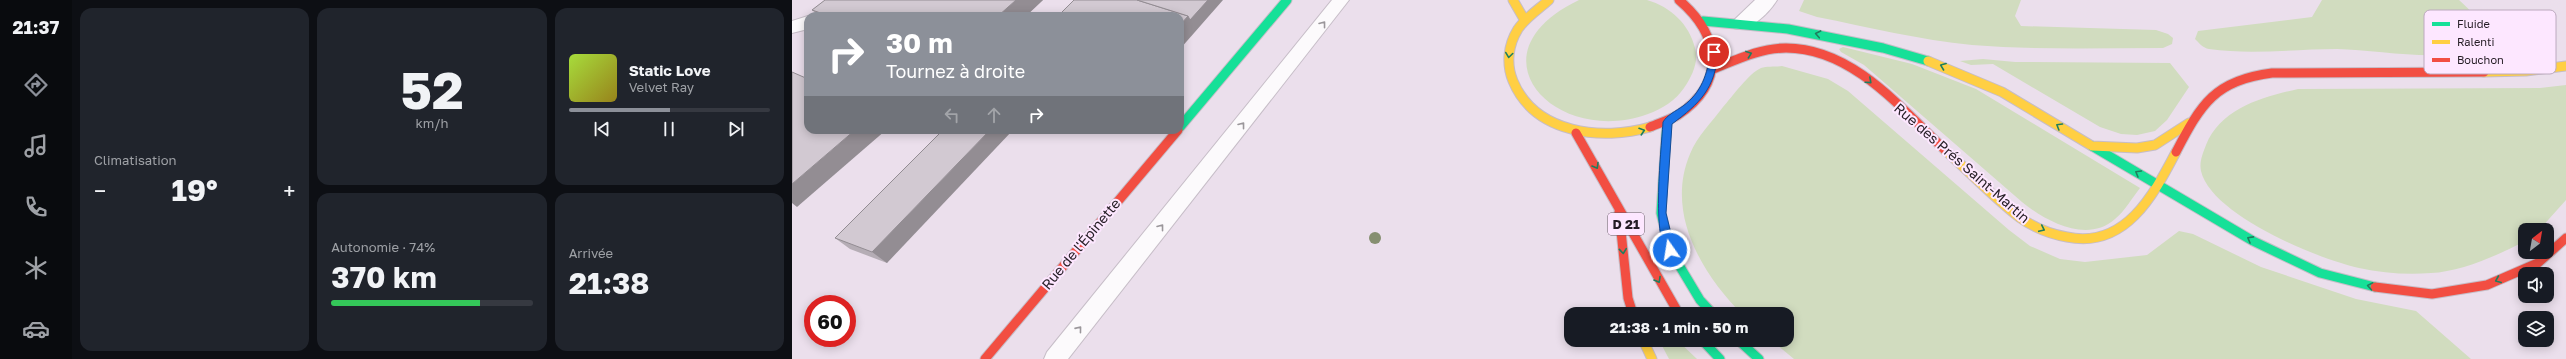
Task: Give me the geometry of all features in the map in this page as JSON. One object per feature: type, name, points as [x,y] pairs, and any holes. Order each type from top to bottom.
[{"type":"main road","points":[[1184,123],[1288,0]]},
{"type":"main road","points":[[1513,0],[1524,19]]},
{"type":"main road","points":[[1549,0],[1524,19],[1513,39],[1508,58],[1510,76],[1518,94],[1532,110],[1550,123],[1576,133],[1605,136],[1637,133],[1667,122],[1698,99],[1707,84],[1713,69],[1714,52],[1711,36],[1703,21],[1679,0]]},
{"type":"main road","name":"Rue des Prés Saint-Martin","points":[[1703,21],[1741,23],[1815,34],[1926,60],[2002,92],[2092,146],[2137,148],[2155,145],[2192,122]]},
{"type":"main road","name":"Rue des Prés Saint-Martin","points":[[1713,69],[1753,52],[1784,47],[1808,50],[1837,58],[1856,69],[2022,218],[2043,230],[2062,236],[2089,240],[2112,236],[2131,223],[2159,185],[2192,122],[2218,90],[2240,77],[2280,74],[2424,73]]},
{"type":"main road","name":"Rue des Prés Saint-Martin","points":[[2556,67],[2566,66]]},
{"type":"main road","name":"D 21","points":[[1667,122],[1661,213],[1670,250],[1700,300],[1706,307]]},
{"type":"main road","name":"D 21","points":[[1576,133],[1604,179],[1619,212],[1674,307]]},
{"type":"main road","name":"Rue de l'Épinette","points":[[985,359],[1175,134]]},
{"type":"main road","points":[[2092,146],[2253,241],[2320,272],[2348,282],[2396,291],[2432,294],[2488,285],[2538,264],[2566,238]]},
{"type":"main road","points":[[1619,212],[1628,298],[1631,307]]},
{"type":"main road","points":[[1646,347],[1652,359]]},
{"type":"main road","points":[[1709,347],[1720,359]]},
{"type":"main road","points":[[1746,347],[1759,359]]},
{"type":"street","points":[[1741,23],[1767,0]]},
{"type":"lane","points":[[1055,359],[1341,0]]},
{"type":"lane","points":[[792,27],[795,28],[804,24]]},
{"type":"green space","points":[[1579,0],[1647,0],[1664,7],[1684,24],[1692,39],[1696,58],[1690,79],[1673,100],[1658,110],[1648,114],[1614,121],[1583,118],[1556,107],[1537,90],[1527,69],[1529,45],[1546,22]]},
{"type":"green space","points":[[1804,0],[2021,0],[2015,16],[2021,26],[2156,30],[2168,34],[2173,38],[2172,44],[2163,48],[2043,48],[1972,45],[1914,37],[1817,17],[1799,11]]},
{"type":"green space","points":[[2322,0],[2459,0],[2469,10],[2424,10],[2424,55],[2337,49],[2241,52],[2225,51],[2207,48],[2195,39],[2198,31],[2312,17]]},
{"type":"green space","points":[[1843,47],[1912,64],[1976,89],[2140,188],[2119,216],[2104,226],[2092,230],[2079,230],[2054,222],[2042,216],[2022,202],[1864,65],[1841,52],[1839,49]]},
{"type":"green space","points":[[1983,59],[2015,62],[2170,63],[2189,87],[2167,120],[2155,131],[2137,135],[2121,134],[2100,127],[1993,64],[1971,65],[1960,61]]},
{"type":"green space","points":[[1782,66],[1828,79],[1848,91],[2009,230],[2030,246],[2060,259],[2085,262],[2147,255],[2179,231],[2193,234],[2261,267],[2356,299],[2416,311],[2471,359],[1794,359],[1779,347],[1794,347],[1794,307],[1735,307],[1713,280],[1701,261],[1685,220],[1682,198],[1683,176],[1693,147],[1705,129],[1746,80],[1756,71],[1766,67]]},
{"type":"green space","points":[[2566,85],[2566,200],[2545,223],[2518,223],[2518,244],[2479,262],[2454,270],[2422,274],[2404,274],[2359,268],[2318,255],[2268,233],[2245,219],[2224,203],[2209,187],[2201,171],[2201,161],[2206,145],[2213,132],[2232,113],[2257,100],[2298,89],[2540,88]]},
{"type":"green space","points":[[1663,347],[1684,347],[1697,359],[1669,359]]},
{"type":"building","points":[[825,0],[1016,0],[1002,12],[818,12],[812,10]]},
{"type":"building","points":[[1074,0],[1137,0],[1175,12],[1062,12]]},
{"type":"building","points":[[1137,0],[1208,0],[1190,20],[1188,16],[1184,15],[1184,12],[1175,12]]},
{"type":"building","points":[[1184,15],[1188,16],[1184,20]]},
{"type":"building","points":[[792,72],[804,77],[804,134],[850,134],[792,184]]},
{"type":"building","points":[[939,134],[986,134],[872,252],[835,238]]},
{"type":"traffic: fast","points":[[1184,122],[1287,0]]},
{"type":"traffic: fast","points":[[1703,21],[1788,29],[1883,48],[1928,61]]},
{"type":"traffic: fast","points":[[1667,122],[1661,213],[1670,250],[1700,300],[1706,307]]},
{"type":"traffic: fast","points":[[2092,146],[2253,241],[2320,273],[2375,287]]},
{"type":"traffic: fast","points":[[1709,347],[1720,359]]},
{"type":"traffic: fast","points":[[1746,347],[1759,359]]},
{"type":"traffic: slow","points":[[1513,0],[1524,19]]},
{"type":"traffic: slow","points":[[1549,0],[1521,25],[1513,39],[1509,56],[1509,68],[1518,92],[1531,107],[1548,120],[1567,128],[1588,133],[1610,135],[1631,133],[1650,127]]},
{"type":"traffic: slow","points":[[1928,61],[2002,92],[2092,146],[2137,148],[2155,145],[2189,123]]},
{"type":"traffic: slow","points":[[2556,67],[2566,66]]},
{"type":"traffic: slow","points":[[1945,150],[2022,219],[2045,231],[2072,238],[2085,239],[2098,238],[2111,234],[2122,228],[2131,220],[2153,193],[2176,152]]},
{"type":"traffic: slow","points":[[1646,347],[1652,359]]},
{"type":"traffic: jam","points":[[1650,127],[1675,117],[1694,103],[1705,89],[1711,74],[1713,58],[1711,42],[1704,27],[1694,13],[1679,0]]},
{"type":"traffic: jam","points":[[1713,69],[1767,50],[1786,48],[1810,50],[1832,58],[1853,69],[1873,83],[1892,99],[1945,150]]},
{"type":"traffic: jam","points":[[2176,152],[2193,121],[2212,96],[2223,87],[2237,80],[2253,75],[2272,73],[2424,72]]},
{"type":"traffic: jam","points":[[1576,133],[1675,307]]},
{"type":"traffic: jam","points":[[985,359],[1175,134]]},
{"type":"traffic: jam","points":[[1619,212],[1628,298],[1631,307]]},
{"type":"traffic: jam","points":[[2375,287],[2432,294],[2487,285],[2538,263],[2566,238]]},
{"type":"route","points":[[1670,250],[1661,213],[1667,122],[1684,112],[1698,99],[1707,84],[1713,69],[1714,52]]}]
